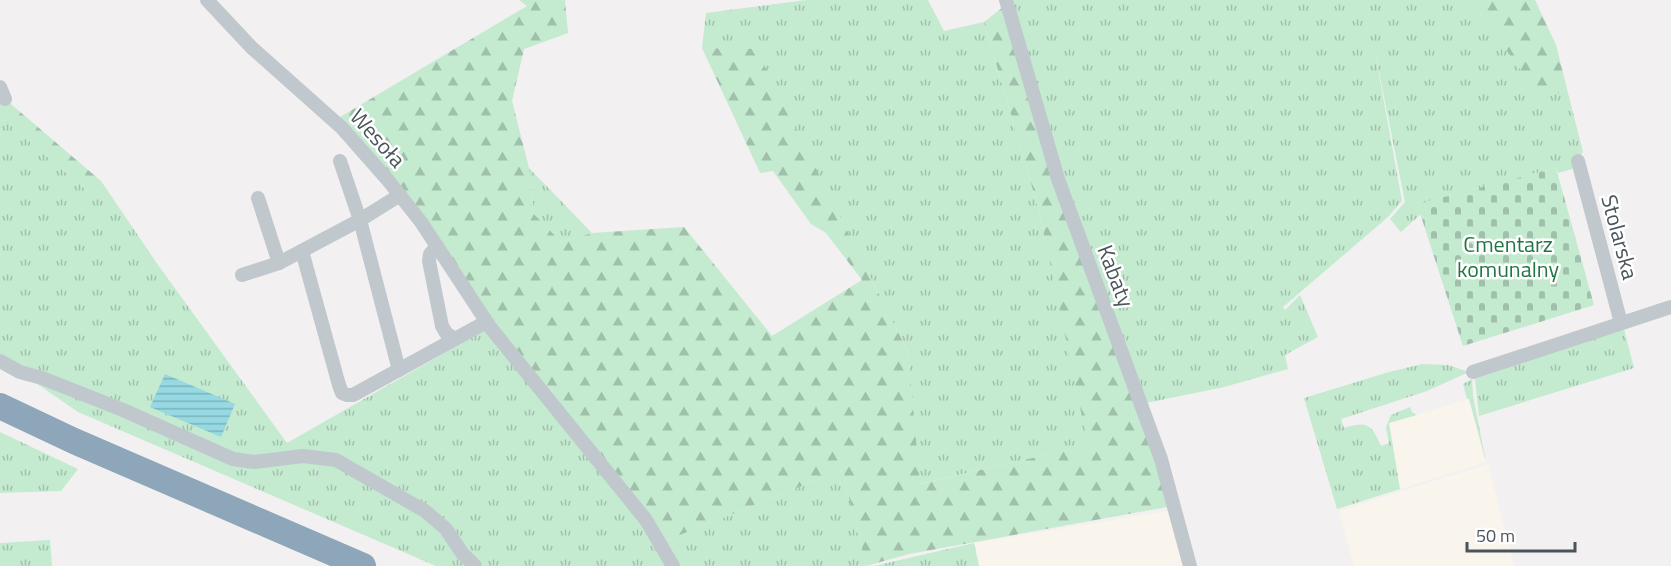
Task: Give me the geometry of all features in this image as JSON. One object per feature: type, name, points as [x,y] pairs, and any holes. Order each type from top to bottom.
[{"type":"highway","points":[[0,406],[85,446],[363,566]]},
{"type":"street","name":"Wesoła","points":[[207,0],[251,47],[342,128],[400,195],[437,246],[488,325],[646,520],[673,566]]},
{"type":"street","name":"Kabaty","points":[[1006,0],[1058,179],[1160,456],[1190,566]]},
{"type":"street","points":[[340,161],[360,220],[399,370]]},
{"type":"street","name":"Stolarska","points":[[1578,161],[1621,323]]},
{"type":"street","points":[[242,275],[279,263],[360,220],[400,195]]},
{"type":"street","points":[[258,198],[279,263]]},
{"type":"street","points":[[437,246],[430,254],[429,261],[442,326],[446,333],[455,339]]},
{"type":"street","points":[[302,251],[342,393],[347,396],[353,395],[455,339],[488,325]]},
{"type":"street","points":[[1473,372],[1671,307]]},
{"type":"street","points":[[0,361],[20,372],[42,378],[123,410],[233,459],[254,462],[303,456],[336,460],[424,511],[446,529],[462,553],[475,566]]},
{"type":"shaded area","points":[[1469,399],[1486,462],[1400,489],[1389,423]]},
{"type":"shaded area","points":[[1488,464],[1514,566],[1354,566],[1339,511]]},
{"type":"shaded area","points":[[1168,511],[1187,566],[980,566],[974,543]]},
{"type":"green space","points":[[519,0],[565,0],[568,33],[524,49],[512,101],[529,168],[534,214],[561,242],[592,233],[684,227],[772,336],[862,280],[826,233],[811,224],[773,171],[760,173],[702,48],[756,49],[908,352],[920,484],[1088,445],[1039,211],[984,22],[1007,4],[1006,0],[1016,0],[1007,5],[1158,458],[1167,507],[909,554],[866,566],[842,470],[660,543],[490,327],[340,117],[527,6]]},
{"type":"green space","points":[[806,0],[928,0],[944,31],[984,22],[1039,211],[1089,445],[919,484],[908,352],[756,50],[702,48],[706,13]]},
{"type":"green space","points":[[1016,0],[1470,0],[1542,99],[1567,89],[1583,152],[1572,169],[1558,173],[1556,168],[1418,204],[1421,214],[1401,232],[1390,219],[1405,202],[1374,47],[1402,201],[1388,217],[1283,307],[1285,310],[1300,295],[1318,337],[1285,355],[1288,369],[1224,387],[1146,403],[1078,235],[1007,4]]},
{"type":"green space","points":[[1470,0],[1535,0],[1556,45],[1567,89],[1542,100]]},
{"type":"green space","points":[[0,87],[5,99],[101,181],[91,194],[0,116]]},
{"type":"green space","points":[[0,116],[90,193],[101,181],[158,265],[287,443],[490,327],[660,543],[842,470],[866,566],[436,566],[78,412],[0,361]]},
{"type":"green space","points":[[529,168],[592,233],[561,242],[534,214]]},
{"type":"green space","name":"Cmentarz komunalny","points":[[1556,168],[1594,305],[1463,346],[1417,204]]},
{"type":"green space","points":[[1624,329],[1634,368],[1479,416],[1475,379]]},
{"type":"green space","points":[[1422,364],[1448,365],[1469,372],[1427,391],[1341,419],[1344,428],[1363,425],[1371,428],[1381,446],[1389,443],[1386,427],[1391,415],[1410,407],[1417,415],[1389,423],[1400,489],[1337,509],[1304,398]]},
{"type":"green space","points":[[1472,379],[1473,396],[1486,462],[1463,384]]},
{"type":"green space","points":[[0,432],[78,469],[61,491],[0,493]]},
{"type":"green space","points":[[50,540],[52,566],[0,566],[0,543]]},
{"type":"green space","points":[[974,543],[979,566],[874,566]]},
{"type":"water","points":[[165,374],[235,404],[221,437],[150,407]]}]
